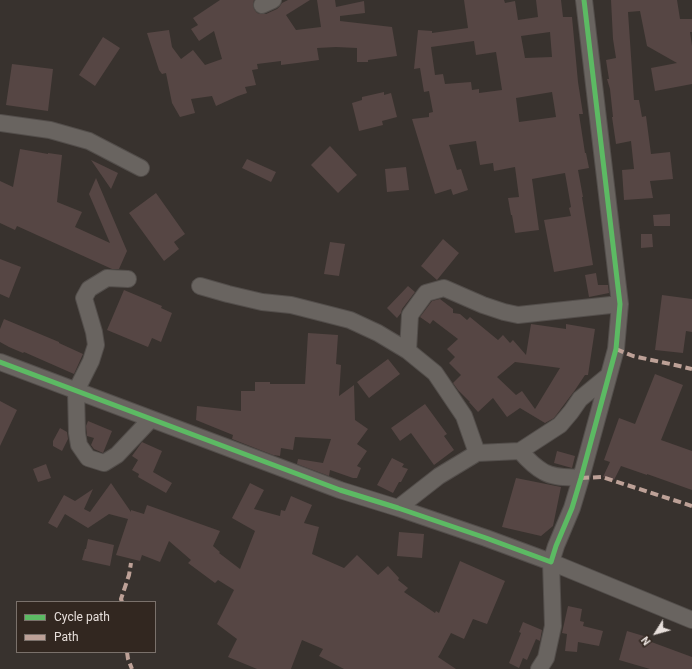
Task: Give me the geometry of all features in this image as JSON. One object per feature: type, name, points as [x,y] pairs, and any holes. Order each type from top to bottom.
[{"type":"street","points":[[539,669],[546,658],[553,626],[551,562],[572,508],[616,349],[620,304],[584,0]]},
{"type":"street","points":[[0,122],[50,130],[89,141],[141,168]]},
{"type":"street","points":[[128,279],[107,278],[89,289],[84,298],[96,344],[91,361],[76,391],[76,433],[79,445],[88,458],[104,463],[117,456],[151,419]]},
{"type":"street","points":[[200,286],[262,302],[291,305],[350,320],[378,333],[408,351],[435,373],[464,416],[476,453]]},
{"type":"street","points":[[408,351],[410,315],[426,293],[444,288],[482,305],[518,315],[620,304]]},
{"type":"street","points":[[0,362],[340,490],[486,538],[551,562],[692,620]]},
{"type":"street","points":[[398,508],[439,476],[476,453],[520,451],[560,425],[580,399],[608,376]]},
{"type":"street","points":[[520,451],[535,466],[544,472],[552,475],[581,478]]},
{"type":"building","points":[[220,0],[254,0],[254,9],[257,13],[266,14],[277,9],[282,3],[288,0],[310,0],[286,15],[296,30],[321,27],[317,0],[335,0],[336,7],[364,1],[365,13],[340,16],[340,21],[392,27],[397,56],[368,60],[368,62],[357,62],[357,48],[317,48],[319,60],[281,65],[281,61],[257,64],[258,69],[252,70],[256,85],[245,87],[247,93],[216,106],[212,96],[191,99],[195,113],[180,117],[172,103],[166,73],[162,74],[159,70],[147,33],[169,30],[172,47],[181,59],[193,50],[205,65],[222,59],[214,31],[199,41],[191,29],[198,25],[193,18]]},
{"type":"building","points":[[464,0],[504,0],[505,3],[515,1],[518,20],[538,17],[536,0],[561,0],[563,17],[572,17],[578,82],[583,114],[579,114],[585,153],[589,168],[578,170],[593,265],[554,272],[544,220],[571,216],[569,208],[571,207],[565,173],[532,179],[539,230],[515,233],[508,198],[519,197],[515,167],[494,171],[493,163],[480,165],[476,141],[449,145],[457,170],[461,169],[468,190],[453,195],[451,189],[435,194],[412,119],[429,117],[429,113],[433,112],[429,91],[424,92],[420,68],[414,69],[418,30],[432,31],[432,33],[468,28]],"holes":[[[550,32],[552,57],[525,58],[521,36]],[[474,41],[476,55],[496,52],[502,90],[479,93],[479,89],[472,90],[471,82],[445,84],[443,74],[435,75],[431,47]],[[552,92],[556,117],[519,122],[516,98]]]},
{"type":"building","points":[[611,0],[677,0],[680,19],[692,19],[692,32],[690,32],[692,46],[692,84],[655,91],[651,68],[677,63],[647,46],[640,11],[628,12],[634,100],[639,100],[642,117],[646,116],[651,154],[670,152],[673,179],[650,181],[653,198],[624,200],[622,170],[634,169],[631,141],[616,144],[612,117],[606,60],[616,58],[613,39]]},
{"type":"building","points":[[103,37],[120,48],[95,86],[79,75]]},
{"type":"building","points":[[12,64],[53,69],[48,111],[6,105]]},
{"type":"building","points":[[384,92],[384,95],[391,93],[397,117],[382,121],[383,125],[359,131],[352,103],[362,100],[362,97]]},
{"type":"building","points":[[330,146],[357,175],[338,193],[311,165]]},
{"type":"building","points":[[20,149],[62,155],[57,202],[82,212],[75,227],[110,243],[89,194],[96,178],[127,251],[119,269],[112,269],[17,226],[15,230],[0,223],[0,181],[13,187]]},
{"type":"building","points":[[247,159],[276,172],[271,182],[242,168]]},
{"type":"building","points":[[91,160],[118,173],[111,189]]},
{"type":"building","points":[[406,167],[409,190],[387,192],[385,169]]},
{"type":"building","points":[[156,193],[185,234],[174,242],[179,249],[164,261],[129,213]]},
{"type":"building","points":[[670,214],[670,226],[654,226],[653,215]]},
{"type":"building","points":[[641,234],[652,234],[653,247],[641,248]]},
{"type":"building","points":[[443,239],[459,253],[437,280],[421,266]]},
{"type":"building","points":[[330,242],[345,244],[339,276],[324,274]]},
{"type":"building","points":[[0,259],[21,267],[9,298],[0,294]]},
{"type":"building","points":[[596,273],[598,285],[608,285],[609,293],[589,297],[585,275]]},
{"type":"building","points":[[408,286],[415,292],[397,318],[387,308]]},
{"type":"building","points":[[124,290],[162,306],[161,308],[172,313],[161,342],[152,338],[148,347],[107,330]]},
{"type":"building","points":[[662,295],[692,299],[692,332],[686,331],[683,353],[655,350]]},
{"type":"building","points":[[440,299],[453,309],[453,313],[460,314],[467,320],[470,317],[498,340],[503,335],[510,343],[513,340],[526,355],[531,324],[566,329],[566,324],[595,329],[588,375],[585,375],[554,418],[545,423],[520,408],[507,417],[493,398],[478,412],[453,383],[461,375],[449,363],[455,357],[447,349],[458,339],[433,320],[430,324],[420,317],[432,301]],"holes":[[[515,362],[560,368],[535,409],[522,391],[516,395],[497,377]]]},
{"type":"building","points":[[4,319],[59,342],[83,354],[74,374],[0,342],[0,329]]},
{"type":"building","points":[[308,333],[338,335],[336,364],[341,365],[339,396],[354,385],[355,420],[368,429],[357,444],[367,451],[357,466],[361,468],[357,478],[330,470],[329,476],[297,464],[298,459],[323,463],[331,439],[295,437],[293,450],[281,448],[280,456],[273,455],[232,439],[233,435],[196,420],[197,406],[241,411],[241,391],[255,391],[255,382],[270,382],[270,384],[305,384]]},
{"type":"building","points":[[388,359],[400,374],[369,398],[357,382]]},
{"type":"building","points":[[655,374],[683,385],[661,440],[692,451],[692,490],[621,466],[614,480],[603,477],[610,462],[604,460],[619,418],[635,424]]},
{"type":"building","points":[[0,401],[17,410],[0,446]]},
{"type":"building","points":[[425,404],[447,434],[444,436],[454,450],[434,465],[411,433],[400,441],[391,428]]},
{"type":"building","points":[[88,421],[112,431],[103,453],[94,449],[91,445],[94,438],[87,436],[86,426]]},
{"type":"building","points":[[60,428],[67,432],[68,439],[62,451],[53,446],[53,441]]},
{"type":"building","points":[[142,442],[162,451],[153,472],[172,483],[166,493],[138,477],[139,474],[132,470],[138,460],[132,456]]},
{"type":"building","points":[[557,451],[575,456],[572,468],[554,463]]},
{"type":"building","points":[[392,458],[404,464],[402,467],[408,469],[393,493],[377,485]]},
{"type":"building","points":[[46,464],[51,478],[38,482],[33,469]]},
{"type":"building","points":[[516,478],[561,487],[553,526],[541,536],[502,527]]},
{"type":"building","points":[[111,483],[131,512],[131,510],[144,514],[147,505],[220,531],[213,546],[220,552],[219,553],[240,569],[255,531],[232,518],[250,483],[264,490],[254,509],[280,516],[281,510],[285,511],[291,496],[312,505],[304,523],[319,527],[312,554],[344,568],[357,555],[378,575],[388,566],[399,578],[398,580],[408,588],[404,592],[435,613],[436,611],[439,613],[460,561],[505,581],[487,624],[473,619],[464,639],[451,633],[438,657],[456,669],[344,669],[319,656],[323,649],[302,640],[291,669],[257,669],[228,657],[237,639],[217,624],[234,590],[218,580],[215,583],[188,563],[191,560],[169,541],[160,562],[142,555],[140,561],[116,555],[128,519],[109,514],[88,528],[65,514],[57,528],[48,523],[64,495],[75,501],[93,489],[84,509],[90,512]]},
{"type":"building","points":[[399,532],[424,534],[422,558],[397,556]]},
{"type":"building","points":[[88,539],[114,545],[110,566],[82,560]]},
{"type":"building","points":[[568,606],[582,609],[580,621],[584,622],[583,626],[603,631],[599,646],[578,642],[577,652],[565,651],[567,634],[562,633]]},
{"type":"building","points":[[523,622],[542,630],[540,641],[536,639],[527,660],[523,658],[519,668],[509,663],[521,633],[519,632]]},
{"type":"building","points":[[627,631],[647,637],[646,640],[692,657],[692,669],[650,669],[619,660]]},
{"type":"marked path","points":[[616,349],[633,356],[692,369]]},
{"type":"marked path","points":[[581,478],[602,477],[692,506]]},
{"type":"marked path","points":[[122,601],[131,563]]},
{"type":"marked path","points":[[127,653],[132,669]]},
{"type":"cycle path","points":[[0,362],[340,490],[486,538],[551,562],[572,508],[616,349],[620,304],[584,0]]}]
